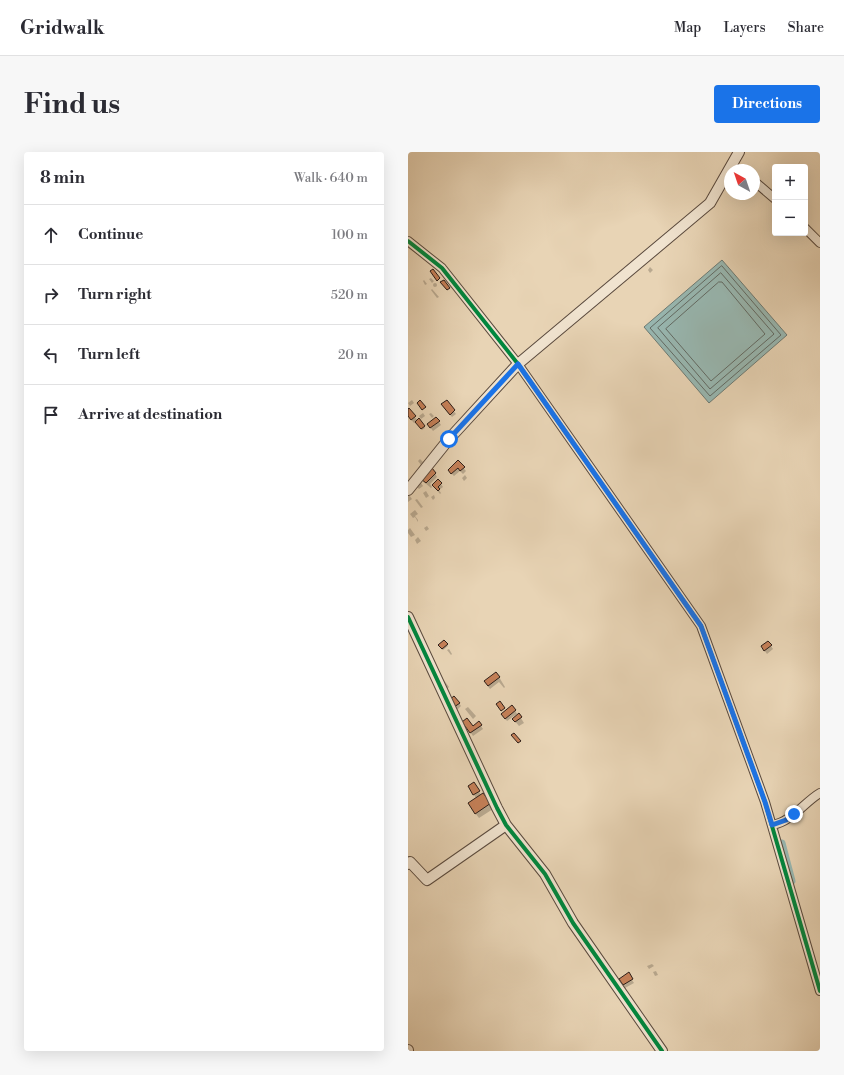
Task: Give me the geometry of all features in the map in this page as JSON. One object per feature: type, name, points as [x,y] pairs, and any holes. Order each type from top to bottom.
[{"type":"street","points":[[736,164],[739,152]]},
{"type":"street","points":[[408,490],[449,439],[518,364],[710,203],[724,183]]},
{"type":"street","points":[[760,186],[772,197]]},
{"type":"street","points":[[808,231],[820,243]]},
{"type":"street","points":[[408,241],[442,268],[518,364],[701,626],[765,802],[820,992]]},
{"type":"street","points":[[408,617],[506,825],[545,874],[573,923],[662,1051]]},
{"type":"street","points":[[772,825],[786,820],[820,793]]},
{"type":"street","points":[[408,864],[410,862],[427,880],[506,825]]},
{"type":"water","points":[[722,260],[787,335],[709,403],[644,327]]},
{"type":"building","points":[[433,269],[440,278],[437,281],[430,271]]},
{"type":"building","points":[[444,280],[450,288],[447,290],[440,282]]},
{"type":"building","points":[[420,400],[426,407],[422,410],[417,403]]},
{"type":"building","points":[[447,400],[455,410],[450,415],[441,404]]},
{"type":"building","points":[[409,408],[416,416],[411,420],[408,416]]},
{"type":"building","points":[[436,417],[440,421],[430,428],[427,424]]},
{"type":"building","points":[[419,418],[425,426],[421,429],[415,422]]},
{"type":"building","points":[[458,460],[465,467],[460,471],[458,468],[451,474],[448,470]]},
{"type":"building","points":[[432,468],[436,473],[426,483],[421,479]]},
{"type":"building","points":[[438,479],[442,483],[438,487],[440,489],[438,491],[432,485]]},
{"type":"building","points":[[444,640],[448,644],[442,649],[438,645]]},
{"type":"building","points":[[768,641],[772,645],[764,651],[761,646]]},
{"type":"building","points":[[496,672],[500,677],[488,686],[484,681]]},
{"type":"building","points":[[454,696],[460,703],[454,707],[449,700]]},
{"type":"building","points":[[500,701],[505,708],[501,711],[496,704]]},
{"type":"building","points":[[512,705],[516,710],[505,719],[501,714]]},
{"type":"building","points":[[519,713],[522,717],[515,722],[512,719]]},
{"type":"building","points":[[467,718],[473,726],[479,721],[482,725],[470,733],[462,722]]},
{"type":"building","points":[[514,733],[521,741],[518,743],[511,735]]},
{"type":"building","points":[[474,782],[480,791],[473,795],[468,786]]},
{"type":"building","points":[[483,793],[491,803],[475,814],[468,803]]},
{"type":"building","points":[[629,972],[633,979],[623,985],[619,979]]},
{"type":"waterway","points":[[782,843],[792,881]]},
{"type":"cycle path","points":[[408,241],[442,268],[518,364],[701,626],[765,802],[820,991]]},
{"type":"cycle path","points":[[408,617],[506,825],[545,874],[573,923],[662,1051]]},
{"type":"route","points":[[449,439],[518,364],[701,626],[772,825],[786,820],[794,814]]}]
